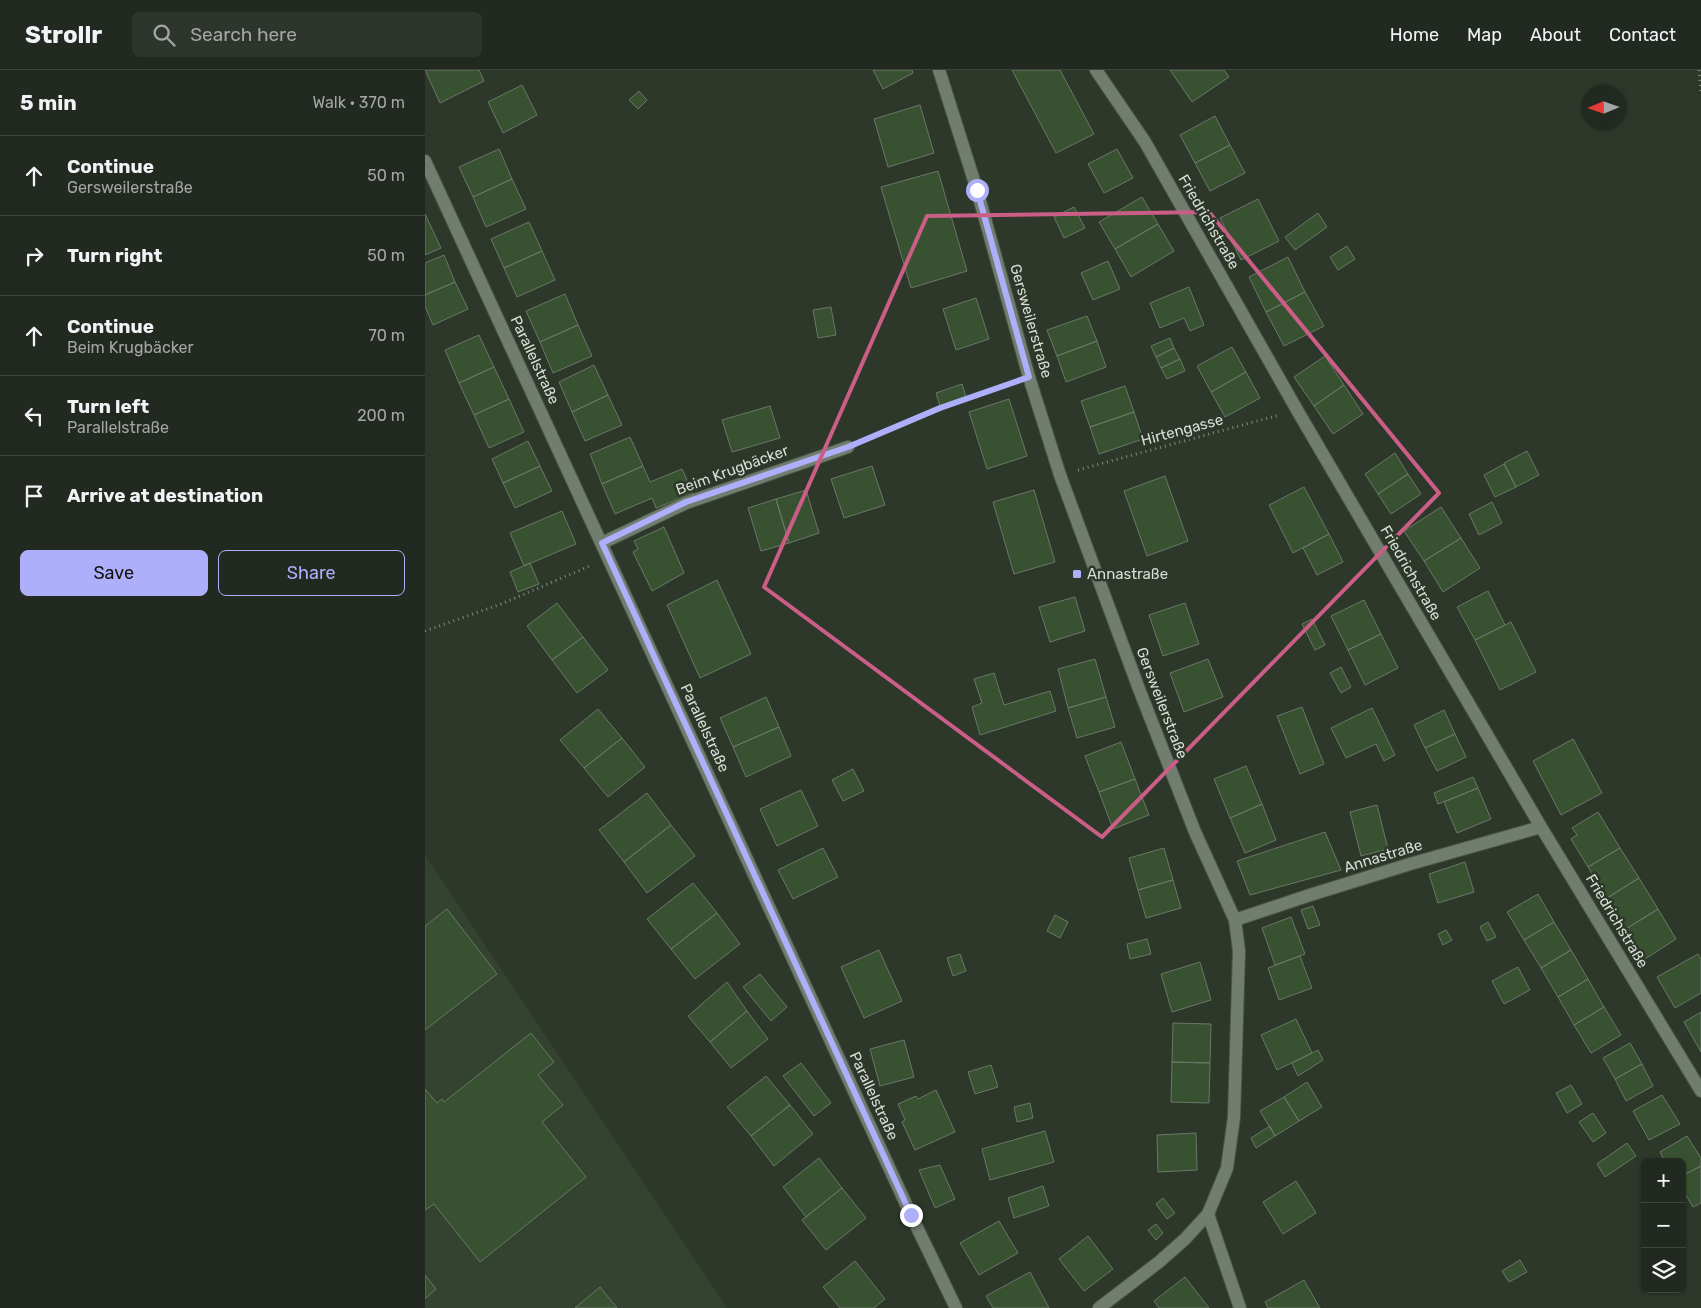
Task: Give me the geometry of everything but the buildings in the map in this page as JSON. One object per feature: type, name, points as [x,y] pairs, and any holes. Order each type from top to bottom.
[{"type":"street","name":"Gersweilerstraße","points":[[939,70],[977,190],[1029,377],[1060,476],[1139,689],[1195,832],[1235,920],[1239,951],[1235,1117],[1227,1168],[1208,1214],[1185,1239],[1159,1262],[1099,1308]]},
{"type":"street","name":"Friedrichstraße","points":[[1096,70],[1145,142],[1297,410],[1541,827],[1701,1091]]},
{"type":"street","name":"Parallelstraße","points":[[425,161],[907,1206],[956,1308]]},
{"type":"street","name":"Beim Krugbäcker","points":[[602,543],[686,502],[848,447]]},
{"type":"street","name":"Annastraße","points":[[1235,920],[1410,864],[1541,827]]},
{"type":"street","points":[[1208,1214],[1240,1308]]},
{"type":"path","points":[[1699,70],[1701,92]]},
{"type":"path","points":[[848,447],[940,408],[1029,377]]},
{"type":"path","name":"Hirtengasse","points":[[1074,471],[1297,410]]},
{"type":"path","points":[[425,631],[501,604],[609,558]]},
{"type":"highlighted area","points":[[1209,212],[1439,493],[1102,837],[764,587],[927,216]]},
{"type":"shaded area","points":[[425,855],[727,1308],[425,1308]]},
{"type":"place","name":"Annastraße","points":[[1077,574]]},
{"type":"route","points":[[911,1215],[602,543],[686,502],[848,447],[940,408],[1029,377],[977,190]]}]
